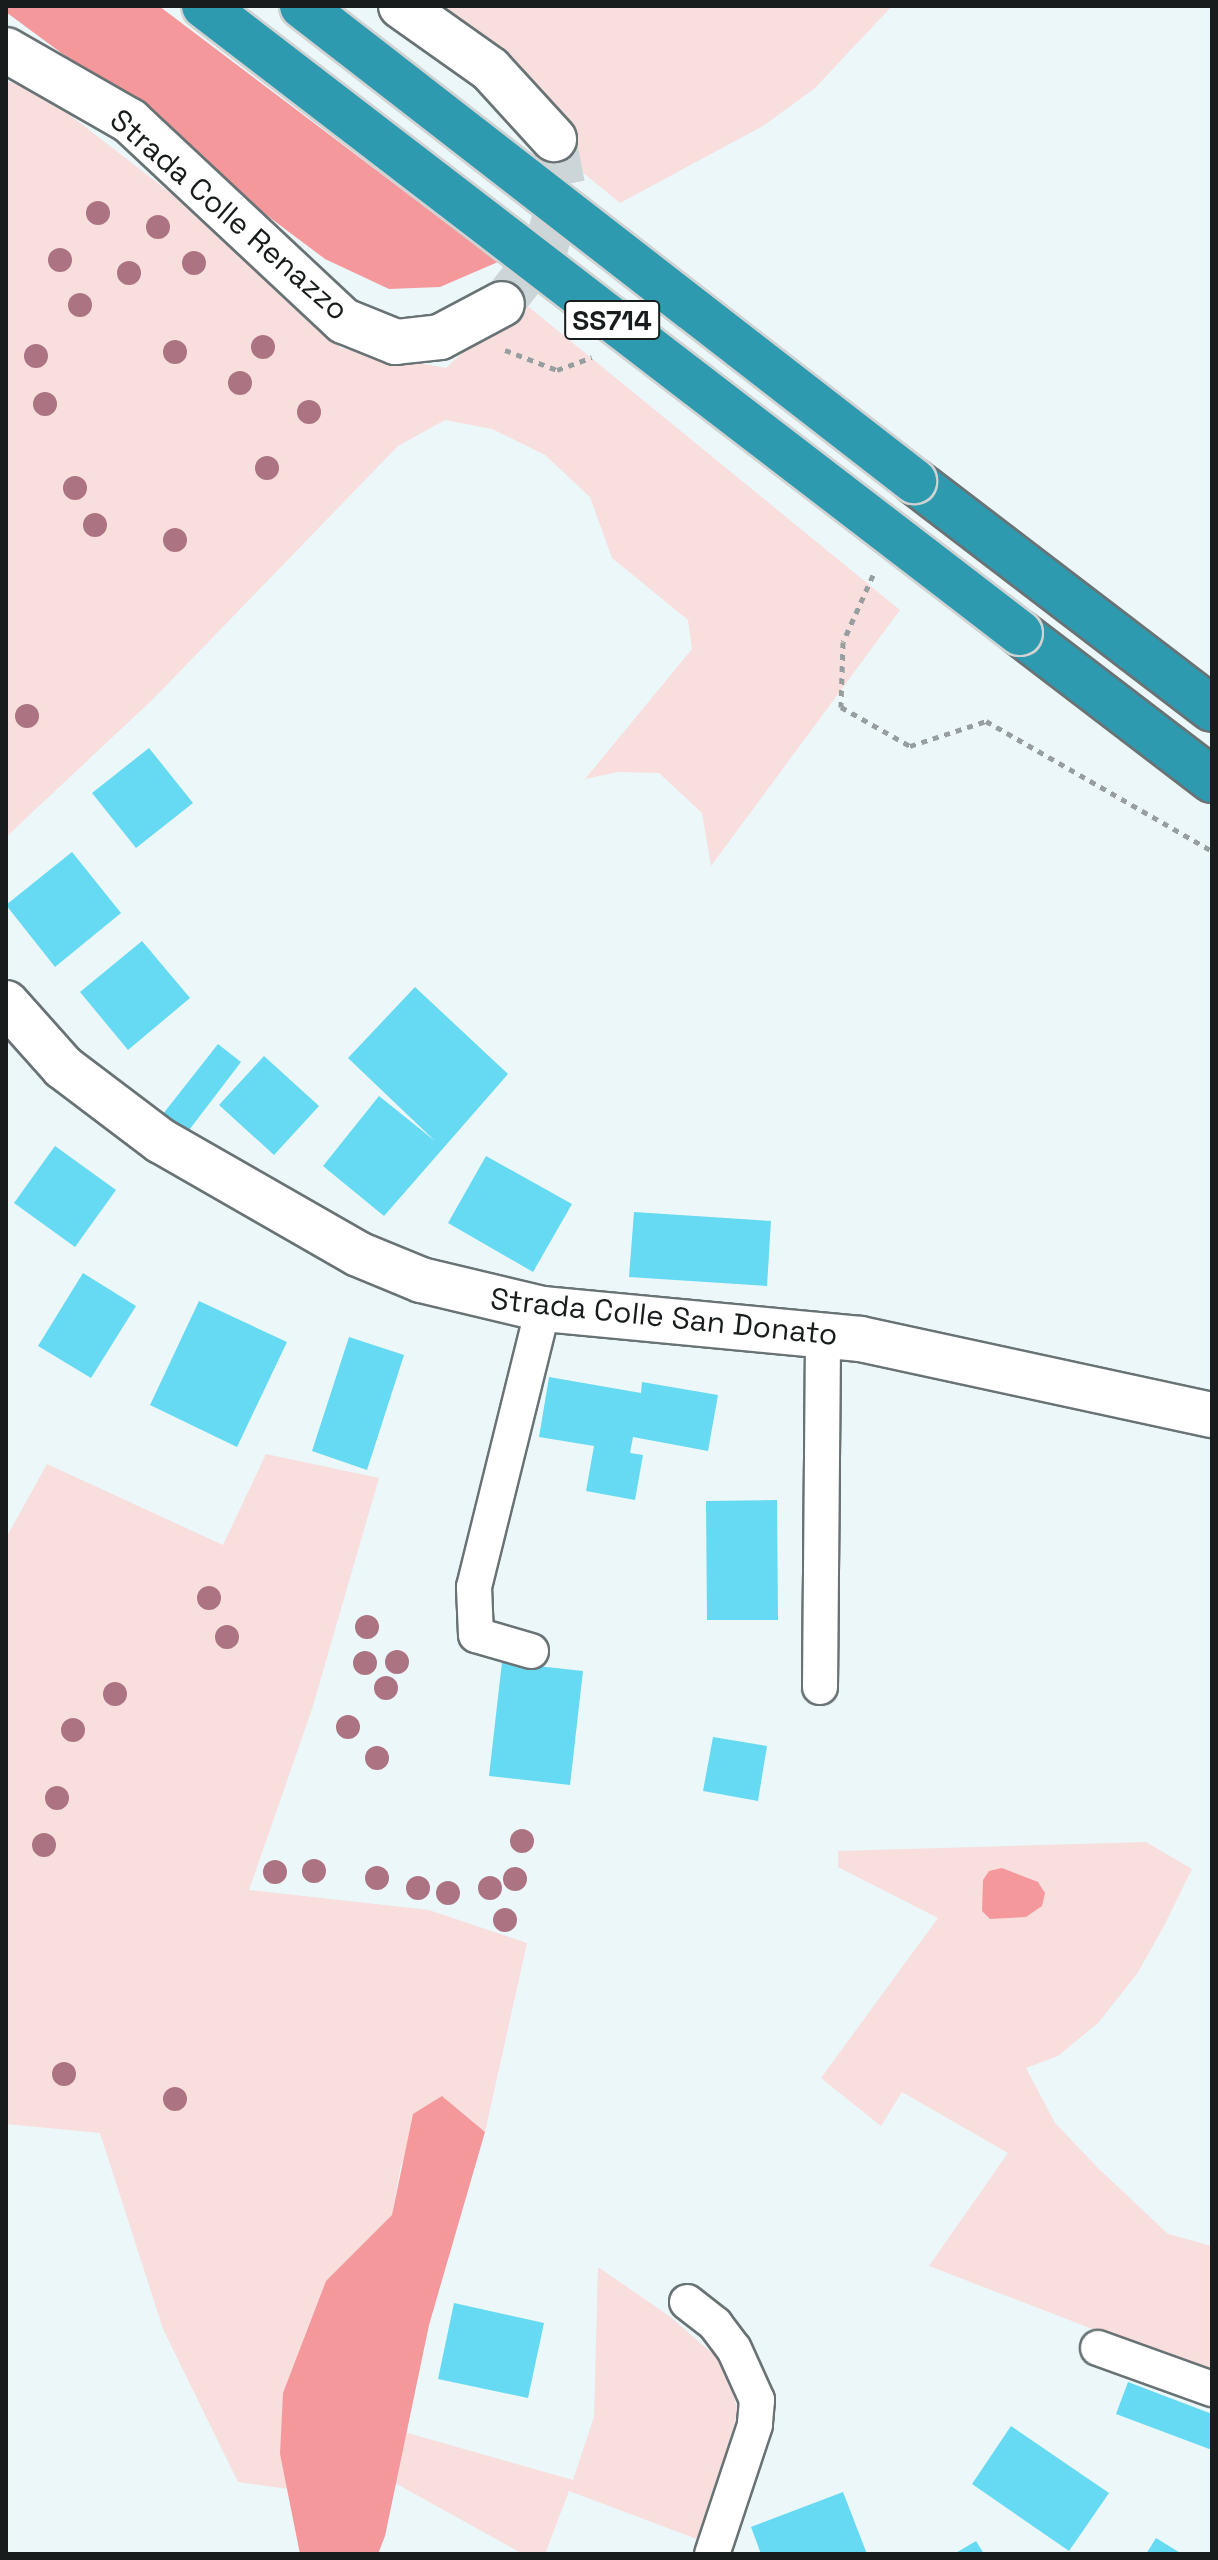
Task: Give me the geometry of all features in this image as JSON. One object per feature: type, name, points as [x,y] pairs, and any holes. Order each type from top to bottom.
[{"type":"highway","name":"SS714","points":[[204,6],[1212,780]]},
{"type":"highway","name":"SS714","points":[[302,6],[1212,709]]},
{"type":"street","points":[[401,6],[490,69],[554,139]]},
{"type":"street","name":"Strada Colle Renazzo","points":[[6,50],[130,121],[344,321],[396,342],[440,337],[488,311]]},
{"type":"street","name":"Strada Colle San Donato","points":[[6,1003],[63,1067],[113,1107],[232,1185],[358,1254],[421,1280],[543,1309],[860,1339],[1212,1415]]},
{"type":"street","points":[[531,1651],[476,1635],[474,1587],[543,1309]]},
{"type":"street","points":[[820,1687],[823,1335]]},
{"type":"street","points":[[687,2302],[715,2324],[734,2349],[757,2400],[755,2425],[712,2554]]},
{"type":"street","points":[[1098,2348],[1212,2389]]},
{"type":"path","points":[[488,311],[508,353],[557,370],[604,352]]},
{"type":"path","points":[[863,566],[875,576],[843,642],[841,707],[910,746],[986,721],[1212,851]]},
{"type":"shaded area","points":[[6,6],[159,6],[498,262],[440,287],[389,289],[325,259],[249,202],[167,126],[6,12]]},
{"type":"shaded area","points":[[419,6],[892,6],[815,88],[763,126],[620,203],[570,162],[557,127]]},
{"type":"shaded area","points":[[6,81],[35,88],[190,208],[341,348],[446,368],[519,299],[900,610],[711,866],[702,813],[659,773],[618,772],[585,779],[692,649],[688,620],[612,558],[590,497],[545,455],[492,429],[445,420],[398,446],[153,699],[6,837]]},
{"type":"shaded area","points":[[266,1454],[379,1478],[312,1709],[249,1890],[429,1910],[527,1943],[485,2132],[442,2096],[401,2165],[392,2215],[366,2243],[280,2454],[288,2489],[238,2482],[163,2329],[100,2133],[6,2124],[6,1538],[47,1464],[223,1545]]},
{"type":"shaded area","points":[[1146,1842],[1192,1869],[1163,1928],[1137,1974],[1098,2023],[1058,2056],[1026,2068],[1055,2123],[1098,2168],[1168,2234],[1212,2246],[1212,2375],[929,2266],[1008,2153],[902,2092],[881,2126],[821,2078],[938,1918],[838,1867],[838,1851]]},
{"type":"shaded area","points":[[1002,1868],[1038,1882],[1045,1893],[1042,1906],[1026,1917],[990,1919],[982,1911],[983,1880],[989,1871]]},
{"type":"shaded area","points":[[442,2096],[485,2132],[429,2325],[385,2536],[378,2554],[300,2554],[280,2454],[283,2393],[326,2281],[392,2215],[413,2114]]},
{"type":"shaded area","points":[[598,2267],[672,2318],[722,2362],[738,2410],[702,2541],[569,2491],[545,2554],[523,2554],[395,2483],[404,2432],[573,2480],[594,2417]]},
{"type":"building","points":[[149,748],[193,803],[136,848],[92,793]]},
{"type":"building","points":[[72,852],[121,913],[55,967],[6,905]]},
{"type":"building","points":[[142,941],[190,998],[128,1050],[80,992]]},
{"type":"building","points":[[415,987],[508,1074],[384,1216],[323,1166],[379,1096],[435,1141],[348,1058]]},
{"type":"building","points":[[218,1044],[241,1062],[183,1138],[159,1119]]},
{"type":"building","points":[[264,1056],[319,1106],[274,1155],[219,1105]]},
{"type":"building","points":[[55,1146],[116,1190],[75,1247],[14,1203]]},
{"type":"building","points":[[486,1156],[572,1204],[533,1272],[448,1223]]},
{"type":"building","points":[[634,1212],[771,1221],[767,1286],[629,1277]]},
{"type":"building","points":[[83,1273],[136,1306],[91,1378],[38,1346]]},
{"type":"building","points":[[199,1301],[287,1342],[237,1447],[150,1405]]},
{"type":"building","points":[[349,1337],[404,1355],[367,1470],[312,1451]]},
{"type":"building","points":[[549,1377],[641,1393],[642,1382],[718,1395],[708,1451],[633,1437],[630,1453],[643,1455],[635,1500],[586,1491],[594,1446],[539,1437]]},
{"type":"building","points":[[777,1500],[778,1620],[707,1620],[706,1501]]},
{"type":"building","points":[[502,1662],[583,1671],[570,1785],[489,1776]]},
{"type":"building","points":[[713,1737],[767,1746],[758,1801],[703,1791]]},
{"type":"building","points":[[454,2303],[544,2323],[528,2398],[438,2379]]},
{"type":"building","points":[[1128,2382],[1212,2414],[1212,2450],[1116,2414]]},
{"type":"building","points":[[1011,2426],[1109,2493],[1069,2551],[972,2484]]},
{"type":"building","points":[[843,2492],[867,2554],[761,2554],[751,2527]]},
{"type":"building","points":[[1156,2538],[1182,2554],[1146,2554]]},
{"type":"building","points":[[976,2541],[984,2554],[954,2554]]},
{"type":"tunnel","points":[[502,304],[546,248],[563,185],[554,139]]}]
